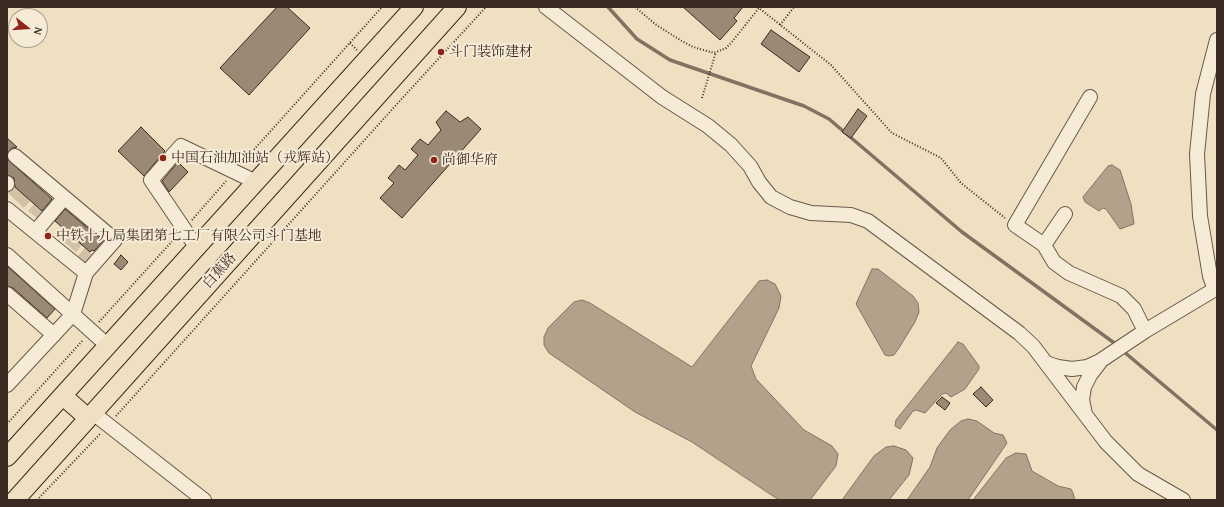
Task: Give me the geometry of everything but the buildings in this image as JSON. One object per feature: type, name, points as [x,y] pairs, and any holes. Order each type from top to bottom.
[{"type":"main road","points":[[7,457],[64,396],[414,7]]},
{"type":"main road","name":"白蕉路","points":[[15,500],[457,7]]},
{"type":"main road","points":[[64,396],[91,416]]},
{"type":"street","points":[[546,7],[662,98],[708,126],[731,145],[750,166],[759,182],[771,197],[790,207],[811,213],[851,215],[868,221],[1019,333],[1033,346],[1046,362],[1106,442],[1138,474],[1183,500]]},
{"type":"street","points":[[1046,362],[1058,367],[1072,369],[1087,367],[1100,362],[1146,331],[1216,289],[1210,276],[1200,216],[1197,154],[1203,94],[1217,40]]},
{"type":"street","points":[[1090,96],[1015,225],[1044,245],[1054,262],[1069,273],[1121,296],[1134,309],[1146,331]]},
{"type":"street","points":[[197,248],[151,180],[181,146],[256,182]]},
{"type":"street","points":[[7,385],[73,314],[86,273],[115,240],[15,156]]},
{"type":"street","points":[[35,232],[64,198]]},
{"type":"street","points":[[7,209],[86,273]]},
{"type":"street","points":[[1044,245],[1065,214]]},
{"type":"street","points":[[7,255],[108,346]]},
{"type":"street","points":[[7,294],[54,335]]},
{"type":"street","points":[[1085,414],[1082,400],[1084,387],[1090,375],[1100,362]]},
{"type":"street","points":[[91,416],[108,426],[204,500]]},
{"type":"path","points":[[7,424],[382,7]]},
{"type":"path","points":[[37,500],[108,426],[486,7]]},
{"type":"path","points":[[635,7],[655,24],[680,40],[707,52],[716,52],[726,48],[759,8],[838,72],[892,133],[941,158],[961,183],[1015,225]]},
{"type":"path","points":[[780,25],[794,7]]},
{"type":"path","points":[[702,98],[716,52]]},
{"type":"shaded area","points":[[1112,165],[1120,170],[1131,204],[1134,224],[1120,229],[1106,209],[1103,208],[1099,211],[1085,202],[1083,197],[1108,166]]},
{"type":"shaded area","points":[[13,185],[21,192],[23,190],[31,197],[29,200],[30,201],[24,208],[7,192]]},
{"type":"shaded area","points":[[34,204],[43,212],[37,218],[28,211]]},
{"type":"shaded area","points":[[64,229],[79,239],[77,241],[82,245],[76,252],[57,236]]},
{"type":"shaded area","points":[[85,248],[93,255],[86,264],[78,256]]},
{"type":"shaded area","points":[[872,269],[878,269],[913,296],[918,303],[919,312],[915,322],[894,355],[885,355],[856,304]]},
{"type":"shaded area","points":[[767,280],[775,284],[781,296],[779,308],[751,366],[756,379],[804,430],[832,446],[838,454],[836,466],[810,500],[779,500],[692,442],[635,412],[549,353],[544,345],[544,337],[548,328],[574,302],[582,300],[590,303],[692,367],[759,281]]},
{"type":"shaded area","points":[[958,342],[963,344],[979,366],[979,369],[965,389],[951,397],[946,393],[942,394],[925,413],[916,410],[913,411],[900,429],[895,426],[896,420]]},
{"type":"shaded area","points":[[968,419],[977,421],[994,433],[1003,435],[1007,443],[968,500],[907,500],[930,467],[937,448],[950,430],[961,421]]},
{"type":"shaded area","points":[[894,446],[906,450],[913,458],[909,475],[889,500],[842,500],[874,456],[886,447]]},
{"type":"shaded area","points":[[1016,453],[1026,454],[1032,471],[1058,486],[1071,489],[1075,500],[973,500],[1006,458]]},
{"type":"waterway","points":[[608,7],[637,39],[670,60],[804,106],[829,119],[962,232],[1117,345]]},
{"type":"waterway","points":[[1123,351],[1217,430]]},
{"type":"place","name":"斗门装饰建材","points":[[441,52]]},
{"type":"place","name":"中国石油加油站（戎辉站）","points":[[163,158]]},
{"type":"place","name":"尚御华府","points":[[434,160]]},
{"type":"place","name":"中铁十九局集团第七工厂有限公司斗门基地","points":[[48,236]]}]
